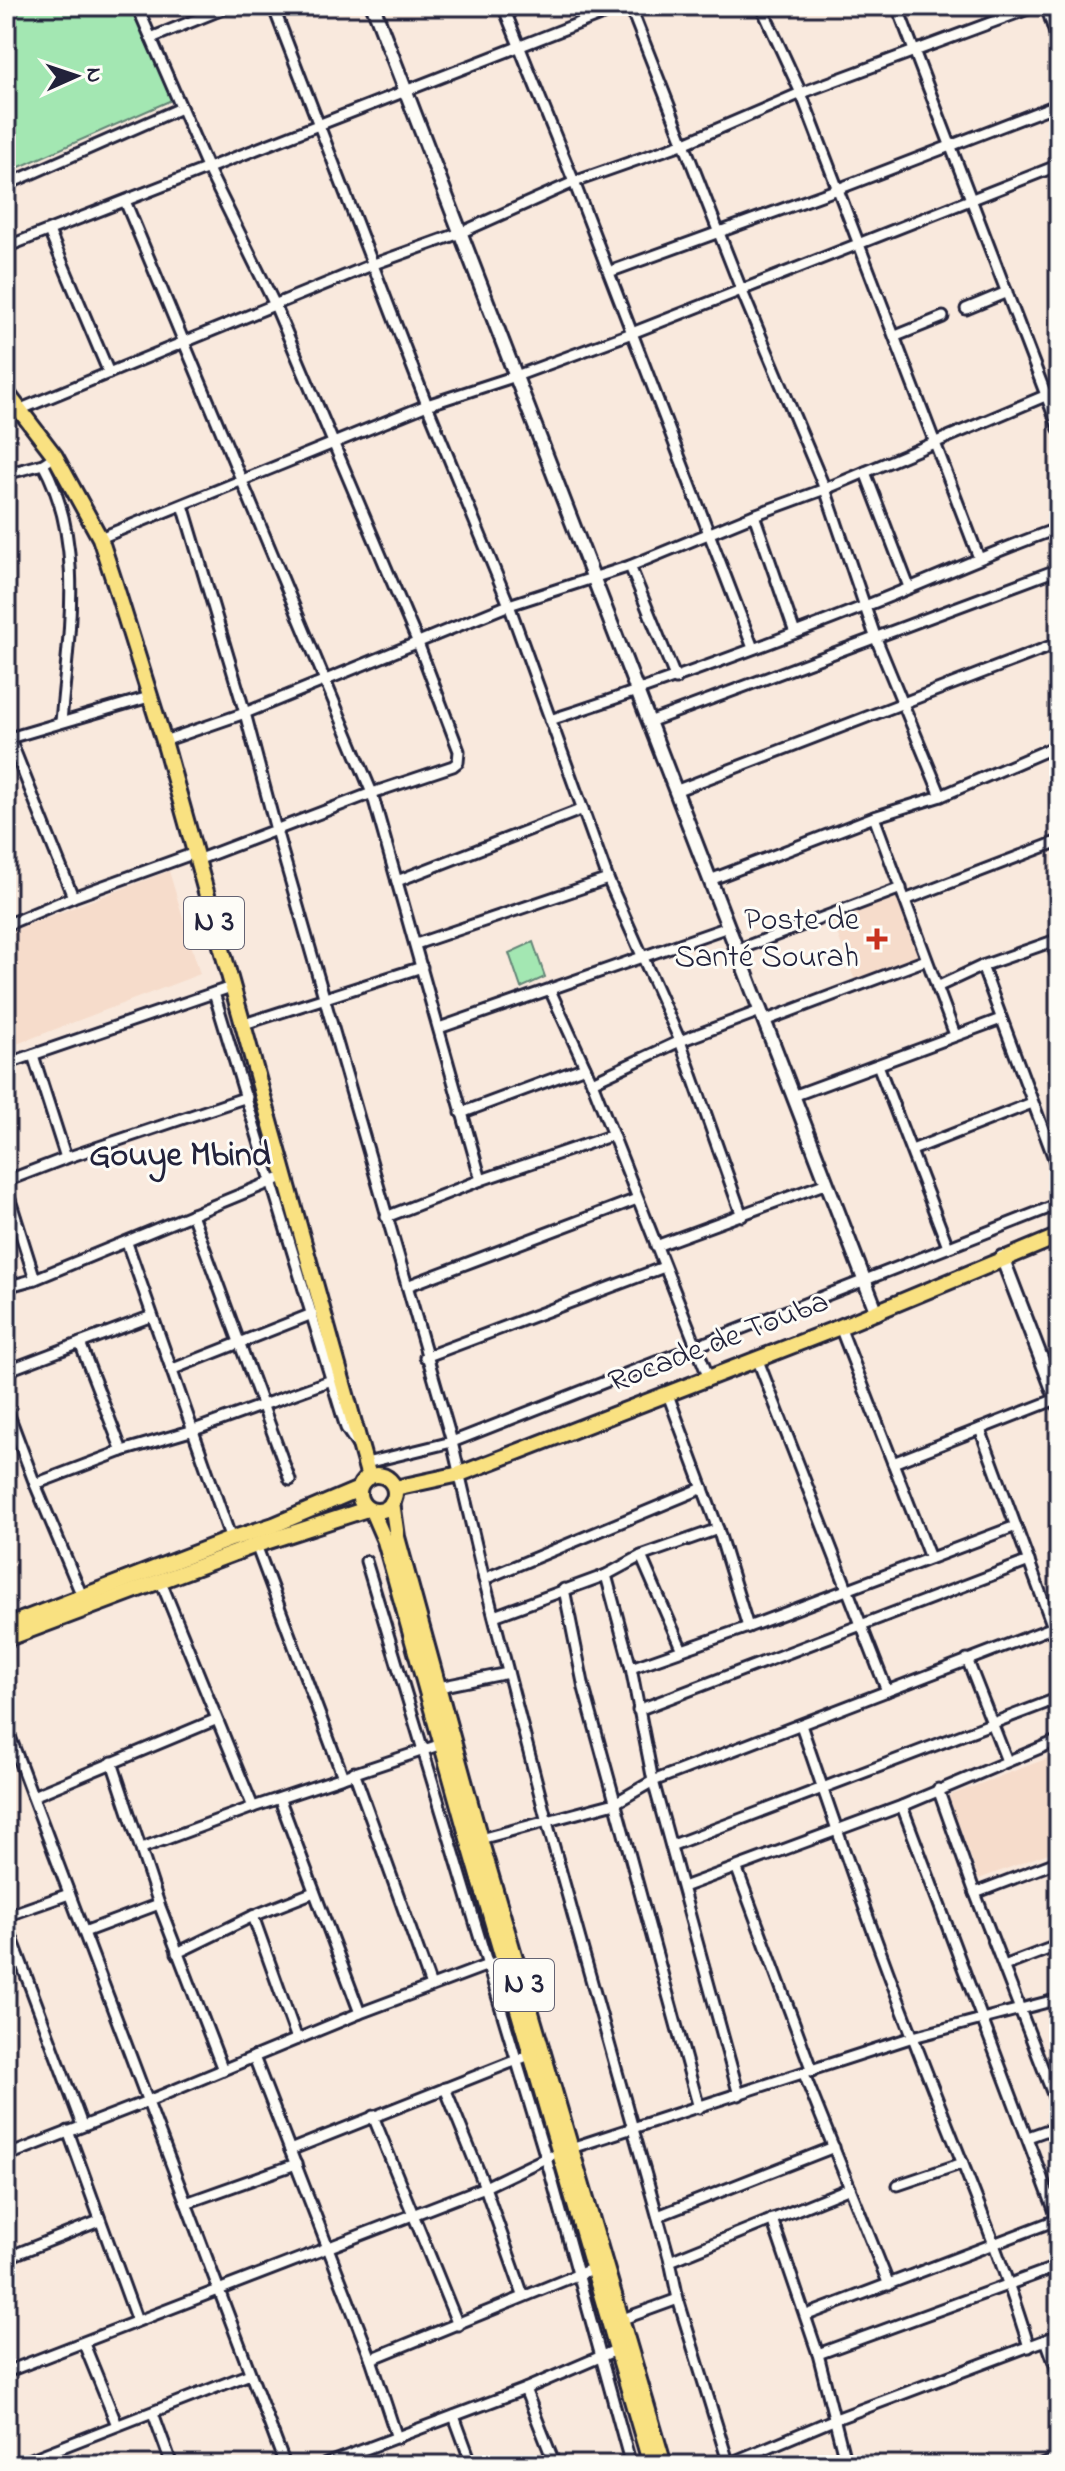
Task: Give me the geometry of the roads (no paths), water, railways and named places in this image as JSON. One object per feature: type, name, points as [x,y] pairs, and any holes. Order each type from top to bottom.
[{"type":"main road","name":"N 3","points":[[6,392],[21,409],[49,460],[100,538],[164,741],[196,856],[278,1179],[337,1378],[366,1463]]},
{"type":"main road","name":"Rocade de Touba","points":[[370,1510],[383,1509],[393,1495],[460,1474],[877,1313],[1002,1257],[1059,1236]]},
{"type":"main road","points":[[370,1510],[360,1503],[359,1489],[366,1463],[385,1477],[393,1495]]},
{"type":"main road","points":[[6,1626],[274,1525],[359,1489]]},
{"type":"main road","name":"N 3","points":[[393,1495],[397,1537],[566,2150],[616,2350],[651,2465]]},
{"type":"main road","name":"N 3","points":[[370,1510],[385,1541],[504,1959],[524,2057],[566,2150],[664,2465]]},
{"type":"main road","points":[[6,1639],[256,1545],[370,1510]]},
{"type":"street","points":[[6,925],[73,897],[276,830],[453,766],[459,758],[418,643],[275,305],[208,169],[137,6]]},
{"type":"street","points":[[151,38],[230,6]]},
{"type":"street","points":[[273,6],[427,405],[509,605],[608,879],[680,1041],[742,1216]]},
{"type":"street","points":[[373,6],[877,1313]]},
{"type":"street","points":[[503,6],[753,648]]},
{"type":"street","points":[[6,247],[623,6]]},
{"type":"street","points":[[630,6],[741,289],[825,489],[875,636],[941,796]]},
{"type":"street","points":[[761,6],[801,93],[979,558]]},
{"type":"street","points":[[897,6],[1059,429]]},
{"type":"street","points":[[21,409],[374,264],[460,233],[574,182],[685,143],[801,93],[1036,6]]},
{"type":"street","points":[[1046,6],[1059,46]]},
{"type":"street","points":[[609,272],[1059,104]]},
{"type":"street","points":[[6,185],[181,108]]},
{"type":"street","points":[[100,538],[427,405],[632,333],[1059,165]]},
{"type":"street","points":[[125,201],[372,793],[481,1180]]},
{"type":"street","points":[[49,231],[109,373]]},
{"type":"street","points":[[966,309],[1007,292]]},
{"type":"street","points":[[896,336],[943,317]]},
{"type":"street","points":[[164,741],[245,713],[509,605],[630,566],[825,489],[1059,390]]},
{"type":"street","points":[[6,474],[49,460],[61,511],[72,580],[61,722]]},
{"type":"street","points":[[865,472],[909,587]]},
{"type":"street","points":[[183,505],[245,713],[425,1357],[452,1442],[547,1822],[658,2216],[678,2299],[728,2465],[833,2420],[1059,2335]]},
{"type":"street","points":[[754,515],[795,633]]},
{"type":"street","points":[[550,720],[676,679],[1059,528]]},
{"type":"street","points":[[630,566],[676,679]]},
{"type":"street","points":[[649,722],[1059,569]]},
{"type":"street","points":[[675,791],[1059,643]]},
{"type":"street","points":[[73,897],[8,739],[149,697]]},
{"type":"street","points":[[710,880],[874,817],[941,796],[1059,745]]},
{"type":"street","points":[[397,881],[583,809]]},
{"type":"street","points":[[874,817],[955,1035]]},
{"type":"street","points":[[905,900],[1059,841]]},
{"type":"street","points":[[416,944],[608,879]]},
{"type":"street","points":[[737,950],[901,888]]},
{"type":"street","points":[[439,1028],[728,927]]},
{"type":"street","points":[[937,987],[982,966],[1055,941],[1059,962]]},
{"type":"street","points":[[592,1082],[680,1041],[926,960]]},
{"type":"street","points":[[982,966],[1059,1172]]},
{"type":"street","points":[[241,1025],[422,967]]},
{"type":"street","points":[[6,1064],[231,987]]},
{"type":"street","points":[[550,990],[592,1082],[708,1376]]},
{"type":"street","points":[[35,1484],[337,1378],[312,1314],[278,1179],[247,1097],[214,993]]},
{"type":"street","points":[[793,1096],[1001,1019]]},
{"type":"street","points":[[33,1055],[66,1158]]},
{"type":"street","points":[[878,1065],[948,1247]]},
{"type":"street","points":[[461,1113],[585,1067]]},
{"type":"street","points":[[35,1279],[6,1184],[66,1158],[247,1097]]},
{"type":"street","points":[[912,1150],[1032,1103]]},
{"type":"street","points":[[386,1217],[481,1180],[613,1135]]},
{"type":"street","points":[[6,1287],[127,1243],[278,1179]]},
{"type":"street","points":[[656,1246],[827,1183]]},
{"type":"street","points":[[407,1286],[637,1199]]},
{"type":"street","points":[[366,1463],[452,1442],[1059,1204]]},
{"type":"street","points":[[192,1214],[290,1480]]},
{"type":"street","points":[[127,1243],[231,1539]]},
{"type":"street","points":[[893,1463],[1058,1400],[1002,1257]]},
{"type":"street","points":[[425,1357],[664,1267]]},
{"type":"street","points":[[173,1369],[312,1314]]},
{"type":"street","points":[[6,1371],[152,1316]]},
{"type":"street","points":[[840,1327],[930,1558]]},
{"type":"street","points":[[80,1343],[122,1451]]},
{"type":"street","points":[[757,1358],[887,1691]]},
{"type":"street","points":[[667,1392],[718,1529],[748,1627]]},
{"type":"street","points":[[6,1407],[82,1596]]},
{"type":"street","points":[[480,1839],[615,1803],[653,1781],[1056,1626],[980,1429]]},
{"type":"street","points":[[484,1579],[703,1488]]},
{"type":"street","points":[[631,1668],[1016,1526]]},
{"type":"street","points":[[494,1616],[606,1575],[641,1556],[718,1529]]},
{"type":"street","points":[[256,1545],[343,1777]]},
{"type":"street","points":[[641,1556],[682,1650]]},
{"type":"street","points":[[366,1561],[487,1966],[524,2057],[546,2158],[631,2465]]},
{"type":"street","points":[[638,1710],[1029,1561]]},
{"type":"street","points":[[606,1575],[631,1668],[653,1781],[739,2095]]},
{"type":"street","points":[[161,1582],[253,1807]]},
{"type":"street","points":[[564,1589],[584,1688],[699,2108]]},
{"type":"street","points":[[967,1659],[1007,1761]]},
{"type":"street","points":[[439,1687],[508,1673]]},
{"type":"street","points":[[673,1845],[1059,1698]]},
{"type":"street","points":[[33,1796],[215,1720]]},
{"type":"street","points":[[801,1725],[836,1830],[913,2037],[1010,2284],[1029,2347]]},
{"type":"street","points":[[6,1726],[285,2465]]},
{"type":"street","points":[[683,1887],[902,1806],[1059,1740]]},
{"type":"street","points":[[142,1848],[442,1744]]},
{"type":"street","points":[[112,1762],[159,1904],[223,2070]]},
{"type":"street","points":[[354,1772],[431,1986]]},
{"type":"street","points":[[938,1789],[1059,2109]]},
{"type":"street","points":[[280,1800],[360,2013]]},
{"type":"street","points":[[807,2315],[1058,2220],[902,1806]]},
{"type":"street","points":[[975,1893],[1059,1861]]},
{"type":"street","points":[[737,1869],[834,2147],[889,2285]]},
{"type":"street","points":[[177,1953],[253,1916],[314,1892]]},
{"type":"street","points":[[69,1894],[6,1919],[82,2125]]},
{"type":"street","points":[[84,1932],[159,1904]]},
{"type":"street","points":[[253,1916],[297,2039]]},
{"type":"street","points":[[1004,1966],[1059,1945]]},
{"type":"street","points":[[7,2153],[148,2101],[360,2013],[504,1959]]},
{"type":"street","points":[[6,2372],[485,2187],[566,2150],[913,2037],[1059,1999]]},
{"type":"street","points":[[254,2057],[371,2359],[397,2438]]},
{"type":"street","points":[[290,2150],[524,2057]]},
{"type":"street","points":[[445,2088],[485,2187],[523,2295]]},
{"type":"street","points":[[373,2116],[458,2325]]},
{"type":"street","points":[[1028,2137],[1059,2126]]},
{"type":"street","points":[[68,2131],[137,2321]]},
{"type":"street","points":[[658,2216],[834,2147]]},
{"type":"street","points":[[898,2185],[963,2163]]},
{"type":"street","points":[[186,2203],[296,2164]]},
{"type":"street","points":[[670,2261],[850,2188]]},
{"type":"street","points":[[772,2219],[807,2315],[846,2465]]},
{"type":"street","points":[[6,2258],[99,2221]]},
{"type":"street","points":[[818,2354],[1059,2266]]},
{"type":"street","points":[[371,2359],[594,2268]]},
{"type":"street","points":[[620,2320],[678,2299]]},
{"type":"street","points":[[1046,2340],[1059,2376]]},
{"type":"street","points":[[84,2344],[117,2425]]},
{"type":"street","points":[[323,2465],[525,2389],[616,2350]]},
{"type":"street","points":[[16,2465],[34,2462],[117,2425],[250,2374]]},
{"type":"street","points":[[525,2389],[555,2465]]},
{"type":"street","points":[[153,2413],[172,2465]]},
{"type":"street","points":[[454,2416],[472,2465]]},
{"type":"street","points":[[1041,2465],[1059,2458]]},
{"type":"place","name":"Poste de Santé Sourah","points":[[877,939]]},
{"type":"district","name":"Gouye Mbind","points":[[180,1157]]}]
